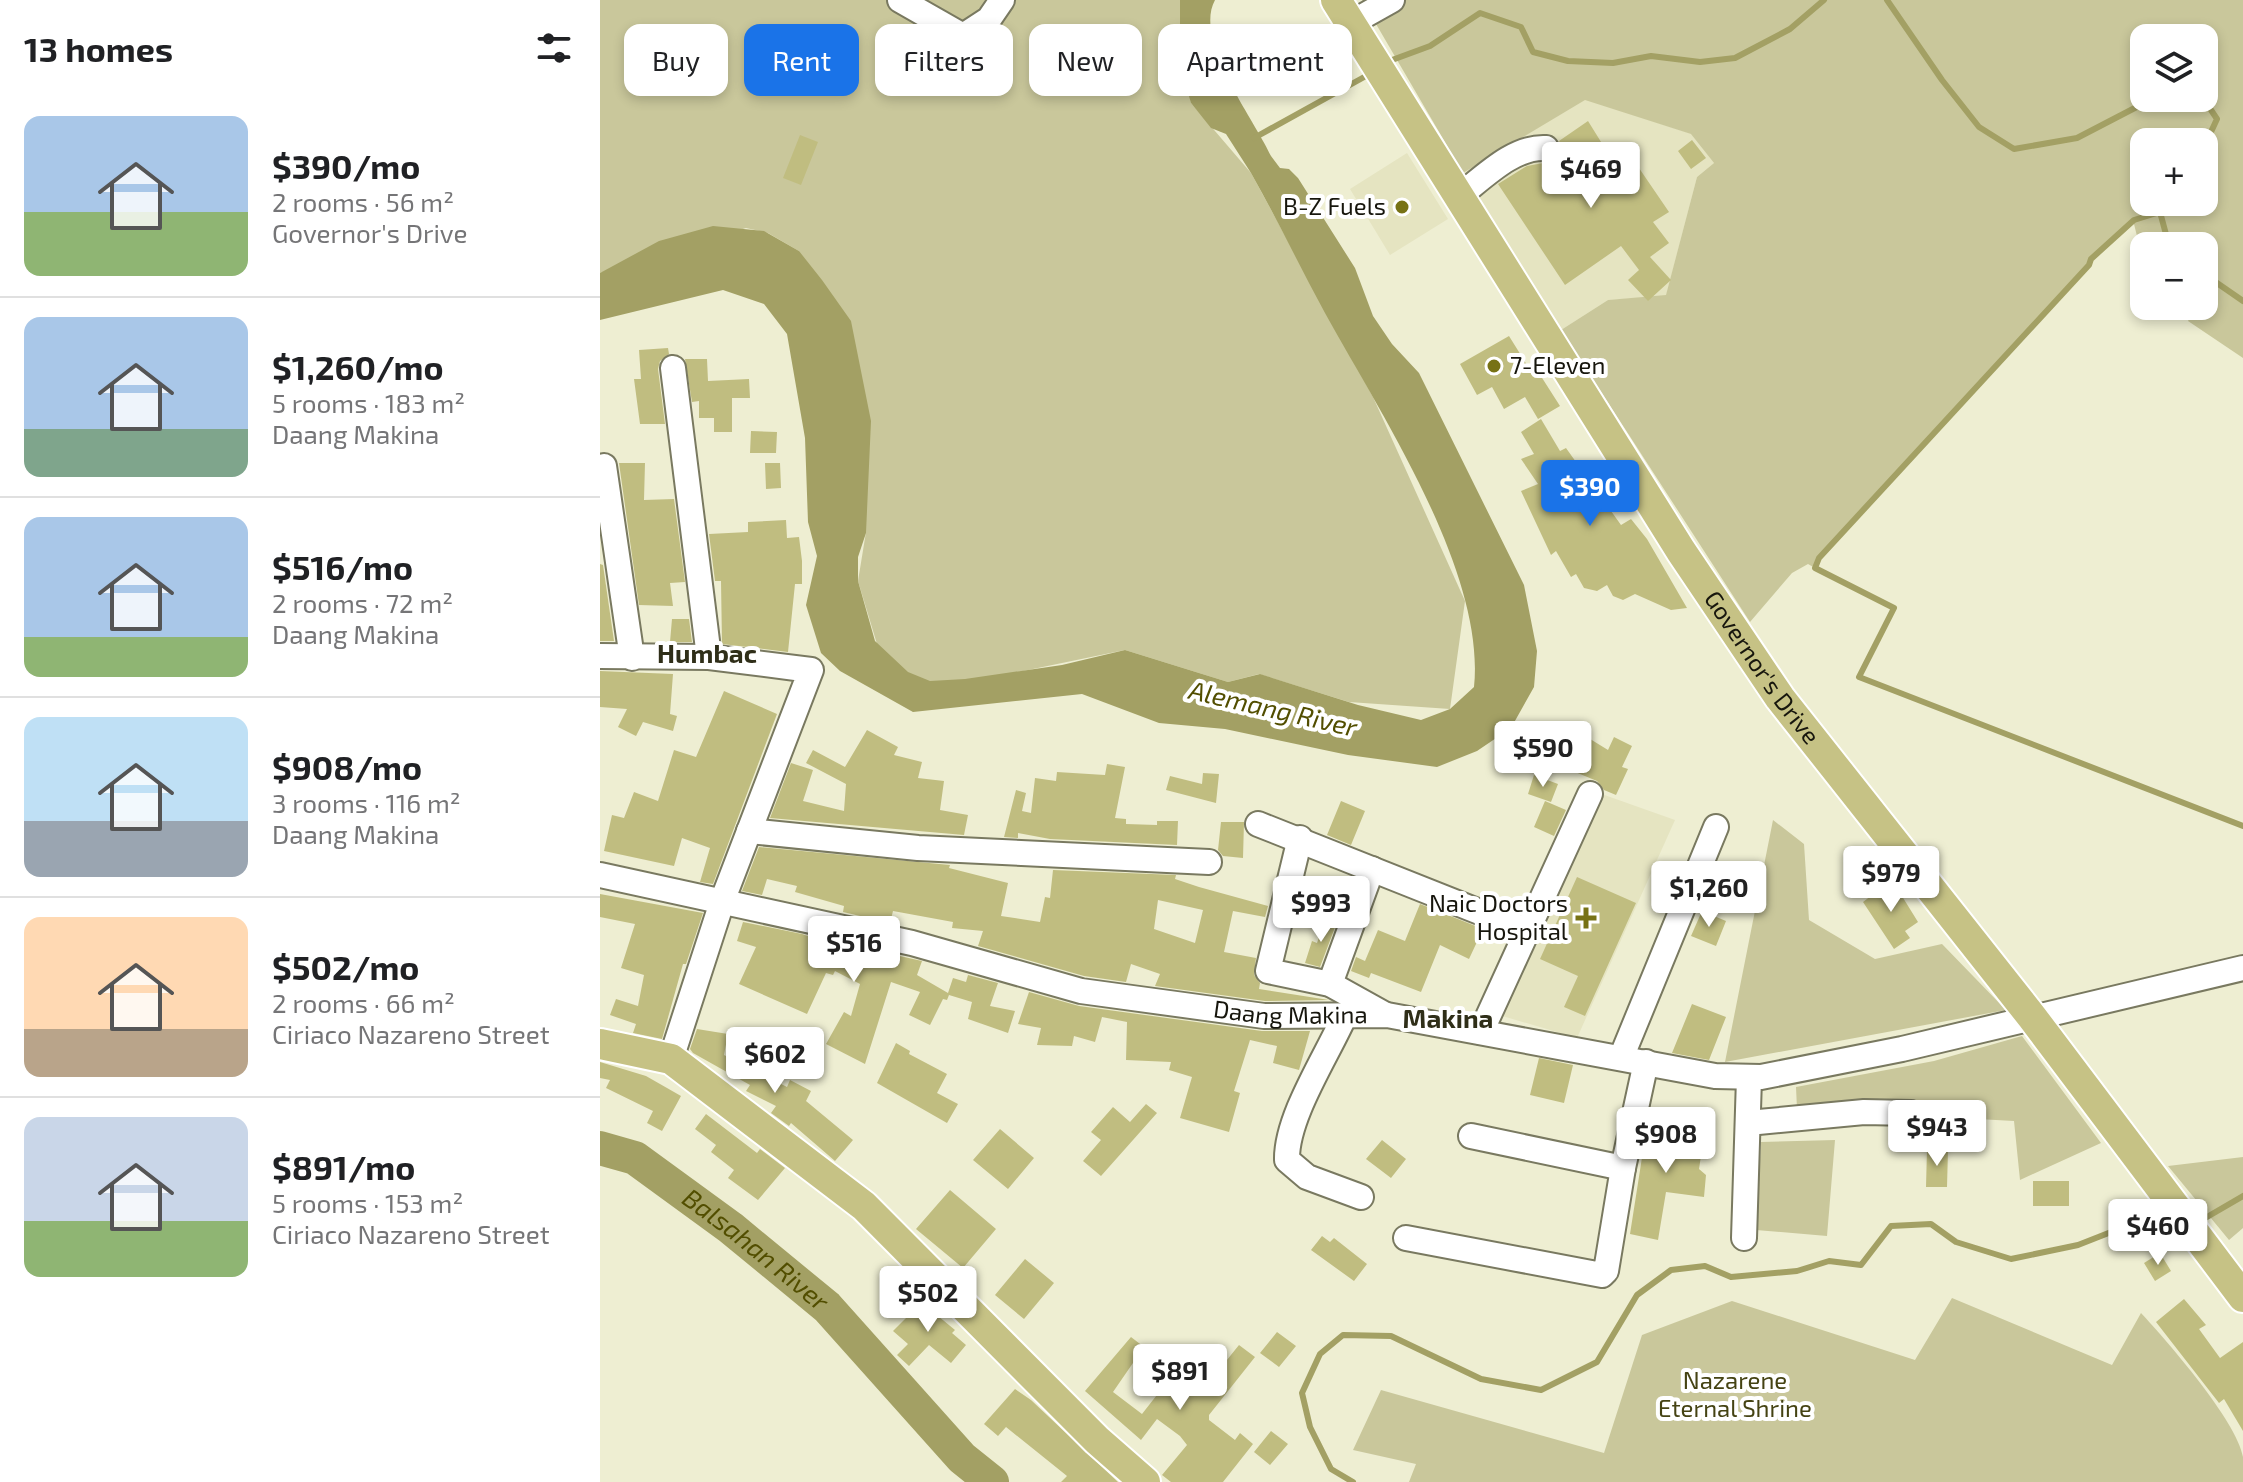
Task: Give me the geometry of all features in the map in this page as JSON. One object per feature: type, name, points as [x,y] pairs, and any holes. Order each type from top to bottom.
[{"type":"main road","name":"Governor's Drive","points":[[1344,11],[1681,551],[1780,698],[2032,1017],[2243,1297]]},
{"type":"main road","points":[[600,1044],[671,1059],[864,1206],[1097,1440],[1145,1482]]},
{"type":"street","points":[[900,0],[963,36],[989,19],[1002,0]]},
{"type":"street","points":[[1344,11],[1392,0]]},
{"type":"street","points":[[1458,197],[1514,156],[1531,147],[1546,148]]},
{"type":"street","points":[[673,368],[709,657]]},
{"type":"street","points":[[604,466],[632,658]]},
{"type":"street","points":[[600,656],[709,657],[811,670],[723,899],[671,1059]]},
{"type":"street","points":[[1481,1032],[1525,930],[1590,794]]},
{"type":"street","points":[[1258,824],[1300,838],[1525,930]]},
{"type":"street","points":[[1621,1058],[1716,827]]},
{"type":"street","points":[[749,831],[918,848],[1209,862]]},
{"type":"street","points":[[1300,838],[1268,971],[1330,984],[1387,1015]]},
{"type":"street","points":[[1330,984],[1372,869]]},
{"type":"street","name":"Daang Makina","points":[[600,875],[723,899],[912,943],[1081,991],[1264,1016],[1387,1015],[1715,1076],[1749,1078],[1902,1049],[2243,968]]},
{"type":"street","points":[[1345,1015],[1303,1105],[1290,1140],[1287,1160],[1307,1177],[1361,1197]]},
{"type":"street","points":[[1406,1238],[1602,1275],[1606,1271],[1623,1168],[1646,1062]]},
{"type":"street","points":[[1744,1238],[1749,1078]]},
{"type":"street","points":[[1748,1123],[1864,1112],[1911,1113]]},
{"type":"street","points":[[1471,1136],[1623,1168]]},
{"type":"shaded area","points":[[1585,99],[1692,134],[1714,163],[1697,177],[1666,296],[1608,300],[1561,330],[1463,173]]},
{"type":"shaded area","points":[[1407,153],[1448,219],[1390,255],[1350,189]]},
{"type":"shaded area","name":"Naic Doctors Hospital","points":[[1596,792],[1675,820],[1577,1038],[1499,1015]]},
{"type":"green space","points":[[600,0],[1180,0],[1183,24],[1158,24],[1158,96],[1190,96],[1191,103],[1251,173],[1373,397],[1465,601],[1450,709],[1349,702],[1259,674],[1228,682],[1125,650],[922,692],[877,644],[858,581],[866,532],[799,251],[768,233],[746,228],[600,273]]},
{"type":"green space","points":[[1362,0],[2243,0],[2243,358],[2188,321],[2218,320],[2218,232],[2136,232],[2133,220],[2091,259],[2089,265],[1819,558],[1815,568],[1808,564],[1792,573],[1750,622],[1561,330],[1608,300],[1666,295],[1697,177],[1714,163],[1691,134],[1585,100],[1463,173]]},
{"type":"green space","points":[[1773,820],[1804,844],[1809,920],[1875,959],[1942,944],[2006,1010],[1725,1062]]},
{"type":"green space","points":[[2022,1036],[2101,1143],[2020,1180],[2014,1121],[1797,1109],[1796,1087],[1934,1061]]},
{"type":"green space","points":[[1835,1140],[1827,1236],[1756,1230],[1761,1142]]},
{"type":"green space","points":[[2243,1157],[2243,1228],[2229,1240],[2168,1166]]},
{"type":"green space","name":"Nazarene Eternal Shrine","points":[[1952,1298],[2112,1365],[2141,1313],[2200,1382],[2228,1423],[2243,1457],[2243,1482],[1409,1482],[1416,1464],[1353,1450],[1381,1390],[1604,1453],[1642,1335],[1732,1301],[1915,1360]]},
{"type":"water","points":[[1180,0],[1215,0],[1211,24],[1180,24]]},
{"type":"water","name":"Alemang River","points":[[1189,96],[1237,96],[1271,156],[1280,168],[1289,169],[1298,178],[1355,268],[1373,316],[1392,344],[1419,373],[1524,585],[1537,651],[1534,687],[1511,728],[1477,751],[1437,767],[1348,755],[1225,729],[1159,723],[1082,694],[913,712],[840,671],[821,653],[806,605],[817,556],[808,522],[805,438],[787,334],[764,304],[723,290],[600,320],[600,273],[659,241],[713,226],[764,231],[799,251],[851,321],[871,421],[866,533],[858,557],[858,581],[875,641],[908,672],[930,681],[965,679],[1062,665],[1125,650],[1228,682],[1260,674],[1358,705],[1421,720],[1450,709],[1474,687],[1473,642],[1464,594],[1447,544],[1425,494],[1251,173],[1226,134],[1211,128]]},
{"type":"building","points":[[1588,121],[1611,158],[1626,149],[1669,212],[1653,222],[1669,243],[1650,257],[1671,280],[1648,301],[1628,280],[1639,270],[1621,246],[1565,285],[1498,184],[1527,166],[1554,161],[1569,162],[1559,141]]},
{"type":"building","points":[[800,135],[818,142],[801,185],[783,178]]},
{"type":"building","points":[[1692,140],[1706,158],[1691,169],[1678,151]]},
{"type":"building","points":[[1509,336],[1532,373],[1537,370],[1560,406],[1538,419],[1525,397],[1504,409],[1492,387],[1477,395],[1460,364]]},
{"type":"building","points":[[668,348],[669,354],[660,361],[658,369],[665,424],[640,424],[634,379],[641,379],[639,350]]},
{"type":"building","points":[[685,359],[707,359],[708,381],[749,379],[750,398],[732,398],[732,432],[714,432],[714,418],[699,418],[699,401],[692,402]]},
{"type":"building","points":[[1541,419],[1560,451],[1566,448],[1621,525],[1631,519],[1647,539],[1687,608],[1671,610],[1635,594],[1623,600],[1613,596],[1607,585],[1597,591],[1584,588],[1576,574],[1571,577],[1556,551],[1551,555],[1521,491],[1538,484],[1521,459],[1534,454],[1521,432]]},
{"type":"building","points":[[751,431],[777,432],[776,453],[750,453]]},
{"type":"building","points":[[619,463],[645,463],[644,500],[674,499],[685,582],[670,583],[673,606],[639,605]]},
{"type":"building","points":[[765,463],[780,463],[781,488],[766,489]]},
{"type":"building","points":[[786,520],[787,538],[799,537],[802,561],[802,584],[795,584],[788,652],[722,644],[721,581],[715,581],[709,534],[748,532],[748,522]]},
{"type":"building","points":[[600,564],[603,565],[614,641],[600,641]]},
{"type":"building","points":[[672,619],[689,619],[692,642],[670,642]]},
{"type":"building","points":[[600,671],[673,674],[670,714],[677,716],[673,731],[643,722],[636,736],[618,727],[627,709],[600,707]]},
{"type":"building","points":[[724,691],[777,714],[713,884],[700,882],[710,848],[682,838],[674,866],[604,851],[612,815],[624,818],[634,792],[658,801],[674,750],[696,757]]},
{"type":"building","points":[[867,730],[898,747],[894,755],[922,762],[918,778],[944,781],[940,810],[968,815],[964,835],[770,818],[791,763],[813,770],[803,801],[844,811],[846,784],[806,763],[813,750],[845,767]]},
{"type":"building","points":[[1582,734],[1608,750],[1614,737],[1632,746],[1622,767],[1628,769],[1616,795],[1604,790],[1597,781],[1563,767]]},
{"type":"building","points":[[1107,764],[1125,767],[1115,818],[1126,819],[1126,824],[1157,825],[1157,821],[1178,821],[1177,845],[1050,839],[1018,833],[1018,838],[1004,837],[1016,790],[1026,793],[1022,811],[1031,813],[1035,778],[1056,781],[1057,772],[1105,775]]},
{"type":"building","points":[[1203,773],[1219,774],[1216,803],[1166,790],[1170,776],[1202,784]]},
{"type":"building","points":[[1534,775],[1558,784],[1551,802],[1528,794]]},
{"type":"building","points":[[1341,801],[1365,811],[1351,845],[1327,835]]},
{"type":"building","points":[[1545,801],[1566,810],[1554,836],[1534,827]]},
{"type":"building","points":[[1221,822],[1244,822],[1243,858],[1223,856],[1218,850]]},
{"type":"building","points":[[759,847],[950,865],[949,868],[1008,883],[1001,916],[1040,922],[1045,897],[1050,898],[1053,870],[1176,875],[1175,879],[1268,906],[1265,917],[1233,911],[1224,952],[1256,958],[1254,975],[1260,983],[1259,989],[1329,1000],[1265,1001],[1155,986],[1160,974],[1131,964],[1126,982],[1084,976],[978,946],[983,931],[952,928],[953,922],[893,911],[890,923],[843,912],[844,906],[795,892],[797,886],[767,879],[762,895],[742,891]],"holes":[[[1158,900],[1203,910],[1195,943],[1154,929]]]},
{"type":"building","points":[[1577,877],[1636,903],[1585,1016],[1564,1007],[1578,976],[1540,959]]},
{"type":"building","points":[[1892,880],[1918,922],[1905,931],[1910,938],[1894,949],[1863,902]]},
{"type":"building","points":[[600,894],[703,913],[686,964],[683,964],[662,1039],[633,1033],[636,1024],[610,1015],[616,999],[638,1006],[644,975],[621,968],[635,924],[600,917]]},
{"type":"building","points":[[1420,904],[1483,929],[1469,959],[1440,945],[1421,992],[1371,973],[1369,978],[1351,971],[1356,957],[1365,961],[1378,930],[1405,941]]},
{"type":"building","points":[[1702,911],[1726,921],[1716,946],[1691,936]]},
{"type":"building","points":[[1325,919],[1337,922],[1320,967],[1305,963],[1312,941],[1317,943]]},
{"type":"building","points":[[743,922],[802,934],[845,949],[846,944],[922,961],[917,975],[948,993],[953,978],[966,982],[968,975],[998,983],[990,1006],[1015,1011],[1008,1033],[968,1019],[972,1002],[949,995],[947,1000],[943,999],[930,1025],[909,1015],[920,992],[891,982],[865,1064],[826,1044],[844,1012],[851,1016],[860,984],[835,971],[833,975],[826,973],[807,1014],[739,984],[756,947],[737,941]]},
{"type":"building","points":[[1029,992],[1079,1006],[1262,1031],[1310,1031],[1299,1070],[1273,1063],[1277,1046],[1250,1040],[1234,1091],[1240,1093],[1229,1132],[1180,1118],[1192,1077],[1169,1070],[1171,1062],[1126,1060],[1127,1022],[1102,1017],[1095,1042],[1074,1036],[1072,1046],[1037,1045],[1041,1028],[1018,1024]]},
{"type":"building","points":[[1692,1004],[1726,1017],[1709,1060],[1672,1053]]},
{"type":"building","points":[[697,1029],[728,1034],[724,1055],[787,1087],[790,1080],[811,1091],[806,1101],[853,1140],[835,1161],[791,1123],[789,1126],[771,1113],[776,1106],[746,1091],[750,1085],[693,1053],[690,1049]]},
{"type":"building","points":[[896,1043],[910,1051],[909,1054],[947,1074],[937,1093],[958,1104],[947,1123],[877,1083]]},
{"type":"building","points":[[1539,1058],[1573,1065],[1564,1103],[1530,1095]]},
{"type":"building","points":[[600,1062],[646,1076],[681,1096],[662,1131],[647,1123],[653,1111],[606,1088],[610,1080],[600,1078]]},
{"type":"building","points":[[1146,1104],[1157,1113],[1101,1176],[1083,1161],[1101,1140],[1091,1132],[1113,1107],[1130,1122]]},
{"type":"building","points":[[706,1114],[757,1153],[760,1149],[785,1168],[758,1200],[728,1178],[734,1170],[711,1152],[716,1145],[695,1129]]},
{"type":"building","points":[[1663,1114],[1681,1116],[1679,1136],[1703,1143],[1699,1169],[1706,1175],[1704,1197],[1666,1192],[1658,1240],[1630,1234],[1646,1132],[1660,1134]]},
{"type":"building","points":[[1000,1129],[1034,1158],[1008,1189],[973,1160]]},
{"type":"building","points":[[1382,1140],[1406,1159],[1391,1178],[1366,1159]]},
{"type":"building","points":[[1927,1149],[1948,1150],[1947,1187],[1926,1187]]},
{"type":"building","points":[[2033,1181],[2069,1181],[2069,1206],[2033,1206]]},
{"type":"building","points":[[950,1190],[996,1229],[963,1268],[916,1229]]},
{"type":"building","points":[[1322,1236],[1330,1242],[1334,1238],[1367,1264],[1354,1281],[1311,1250]]},
{"type":"building","points":[[2160,1253],[2171,1271],[2155,1281],[2144,1263]]},
{"type":"building","points":[[1025,1259],[1054,1283],[1024,1319],[995,1295]]},
{"type":"building","points":[[928,1296],[943,1311],[938,1316],[955,1330],[952,1333],[966,1345],[951,1363],[929,1345],[909,1366],[897,1355],[908,1344],[893,1331]]},
{"type":"building","points":[[2184,1299],[2206,1325],[2199,1329],[2220,1358],[2243,1342],[2243,1431],[2224,1399],[2219,1403],[2156,1322]]},
{"type":"building","points":[[1277,1332],[1296,1346],[1279,1367],[1260,1353]]},
{"type":"building","points":[[1131,1337],[1144,1347],[1113,1392],[1142,1414],[1171,1377],[1150,1361],[1164,1345],[1181,1358],[1178,1362],[1206,1386],[1239,1345],[1255,1357],[1209,1415],[1209,1420],[1235,1440],[1240,1433],[1253,1444],[1223,1482],[1171,1482],[1162,1475],[1187,1445],[1180,1436],[1157,1419],[1141,1440],[1085,1391]]},
{"type":"building","points":[[1015,1389],[1031,1400],[1118,1482],[1061,1482],[1067,1476],[1006,1427],[998,1436],[984,1424]]},
{"type":"building","points":[[1271,1431],[1288,1444],[1270,1465],[1254,1452]]},
{"type":"waterway","points":[[1392,60],[1430,46],[1480,13],[1521,27],[1533,52],[1568,61],[1613,63],[1651,56],[1700,62],[1735,58],[1790,29],[1824,0]]},
{"type":"waterway","points":[[1887,0],[1979,127],[2014,149],[2077,138],[2130,110]]},
{"type":"waterway","points":[[1254,138],[1366,76]]},
{"type":"waterway","points":[[2212,112],[2217,119],[2213,128]]},
{"type":"waterway","points":[[2147,216],[2134,220],[2091,259],[2089,265],[1819,558],[1815,568],[1894,608],[1859,677],[2243,826]]},
{"type":"waterway","points":[[2161,216],[2165,232]]},
{"type":"waterway","points":[[2218,284],[2243,301]]},
{"type":"waterway","name":"Balsahan River","points":[[600,1148],[635,1158],[731,1228],[827,1307],[962,1458],[992,1482]]},
{"type":"waterway","points":[[2207,1217],[2243,1196]]},
{"type":"waterway","points":[[1353,1482],[1331,1469],[1310,1427],[1302,1393],[1320,1354],[1343,1335],[1391,1336],[1481,1379],[1541,1390],[1597,1362],[1637,1295],[1671,1270],[1705,1266],[1731,1277],[1797,1271],[1829,1261],[1861,1265],[1891,1226],[1931,1224],[1956,1242],[2011,1259],[2078,1245],[2134,1223]]},
{"type":"place","name":"B-Z Fuels","points":[[1402,207]]},
{"type":"place","name":"7-Eleven","points":[[1494,366]]},
{"type":"place","name":"Naic Doctors Hospital","points":[[1586,918]]},
{"type":"district","name":"Humbac","points":[[707,654]]},
{"type":"district","name":"Makina","points":[[1448,1019]]}]
